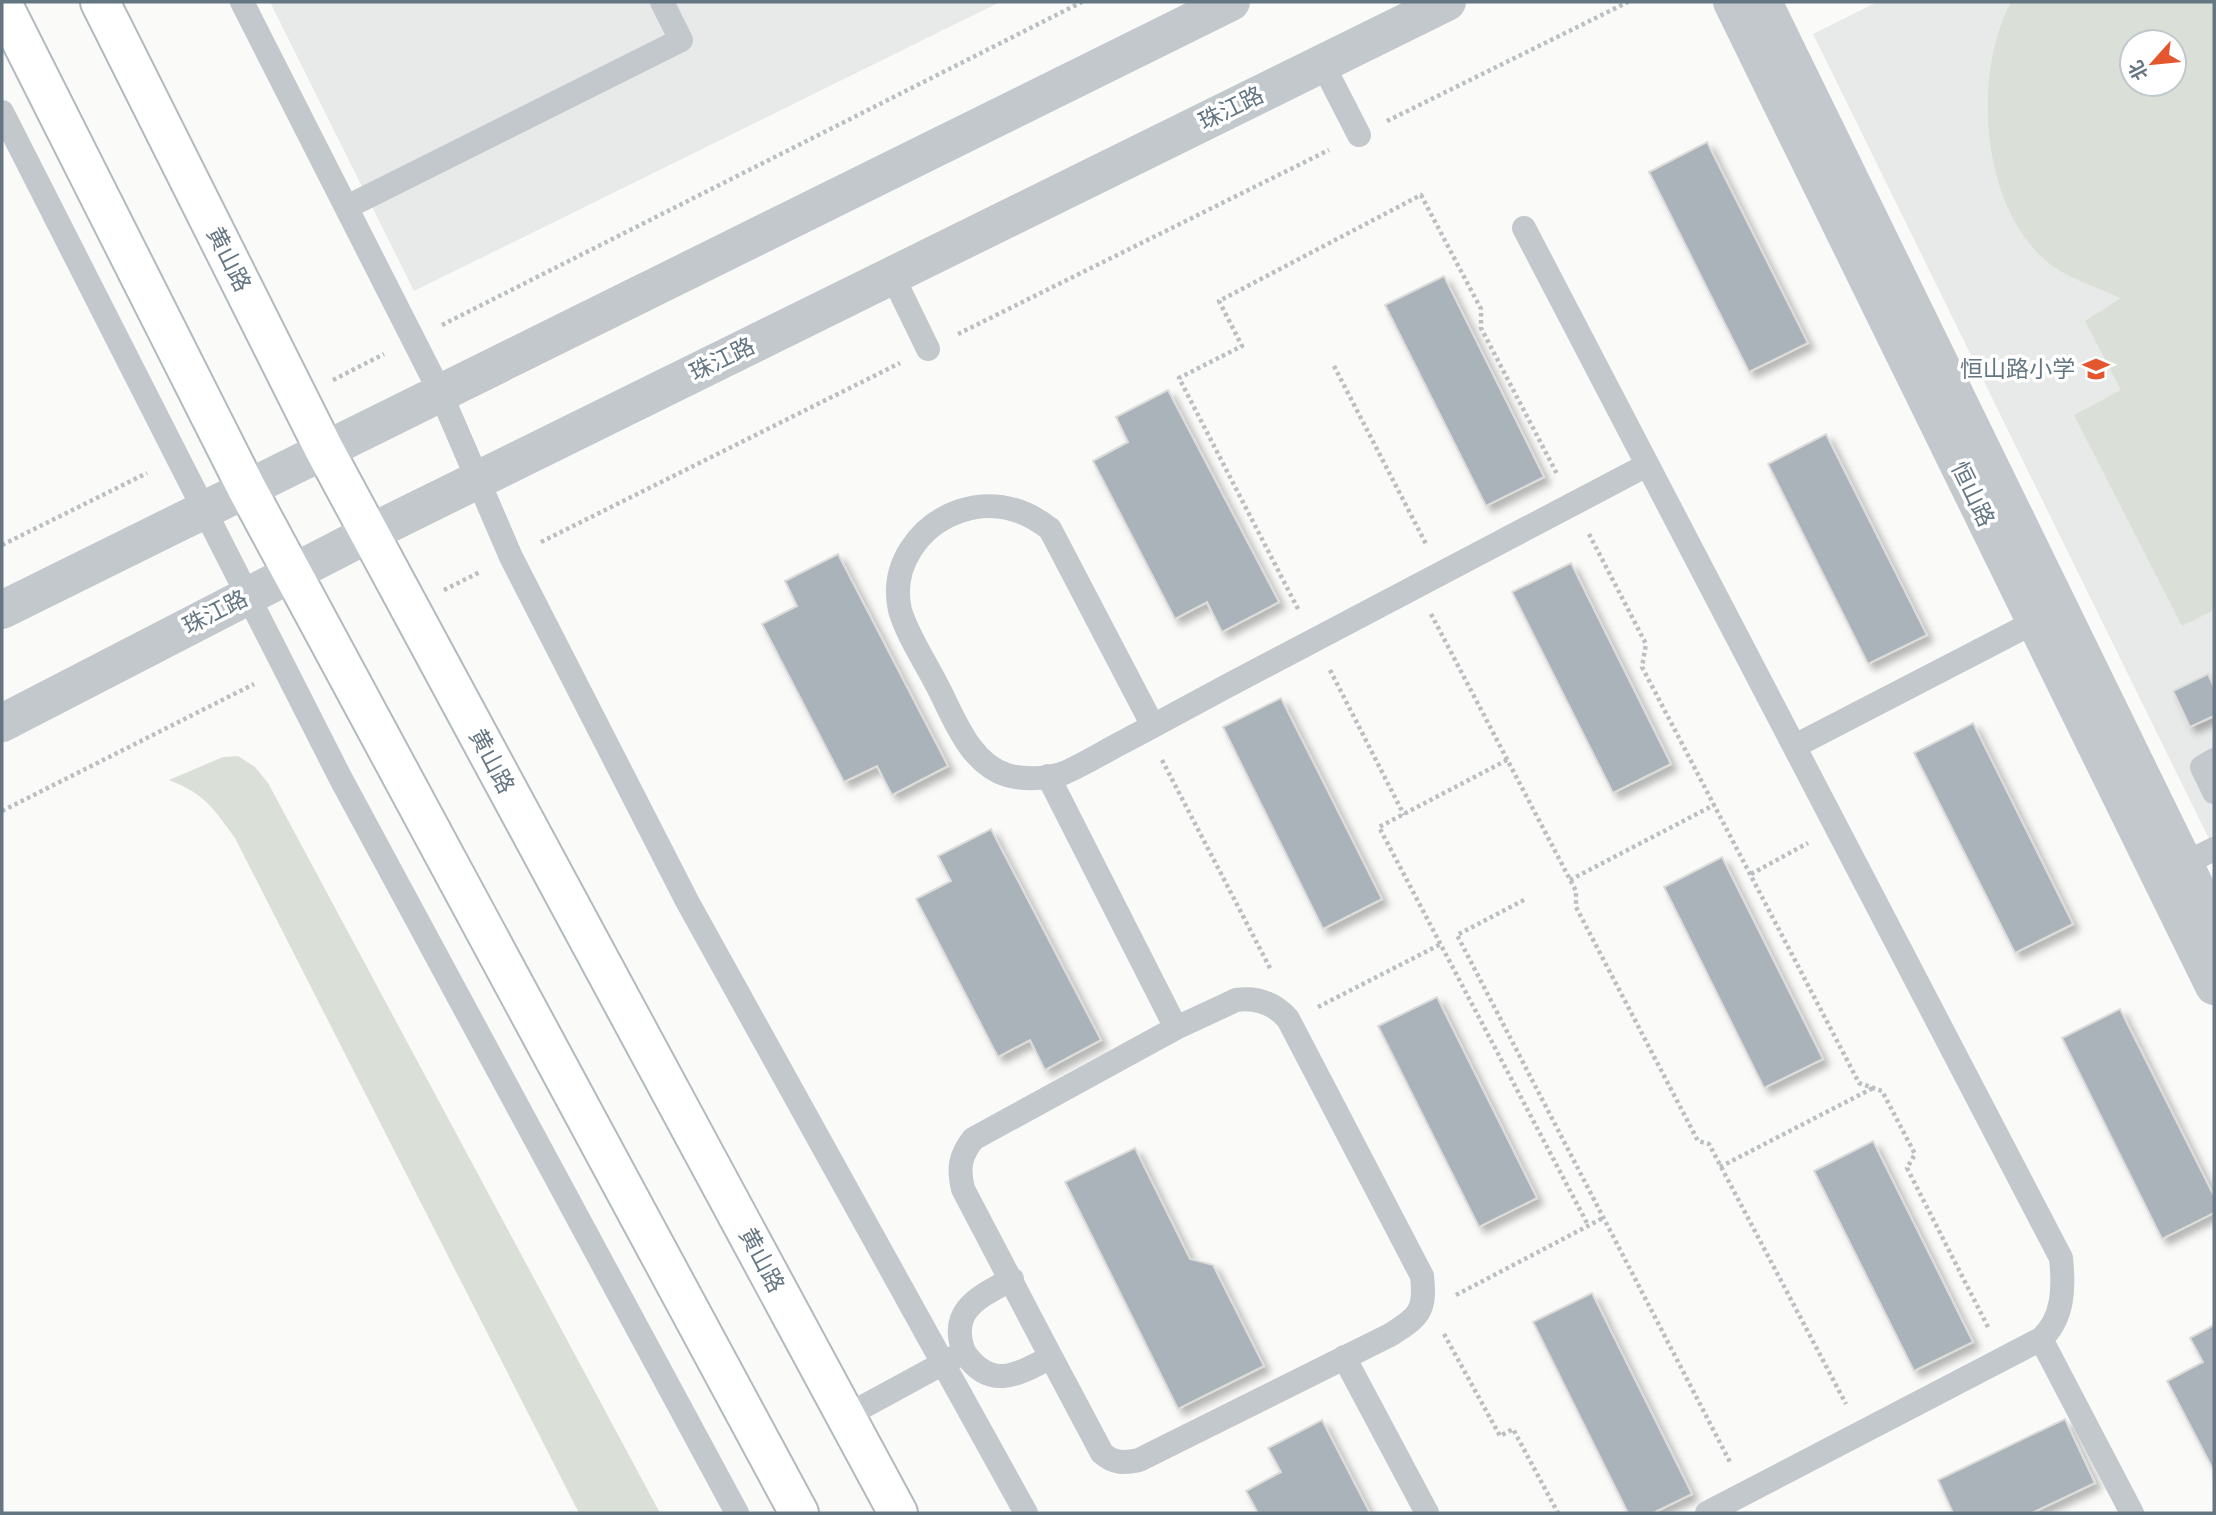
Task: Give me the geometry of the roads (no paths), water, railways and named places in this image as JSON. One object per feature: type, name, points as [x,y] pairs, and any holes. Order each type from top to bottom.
[{"type":"main road","name":"黄山路","points":[[100,2],[324,449],[898,1513]]},
{"type":"main road","points":[[2,3],[291,573],[799,1513]]},
{"type":"street","points":[[2,610],[1231,2]]},
{"type":"street","name":"珠江路","points":[[2,723],[370,533],[1447,2]]},
{"type":"street","name":"恒山路","points":[[1732,2],[2048,615],[2186,863],[2214,925]]},
{"type":"street","name":"恒山路","points":[[1763,2],[2048,615]]},
{"type":"street","name":"恒山路","points":[[2186,863],[2214,986]]},
{"type":"lane","points":[[242,2],[440,392],[511,557],[687,901],[953,1357],[1026,1513]]},
{"type":"lane","points":[[347,207],[681,40],[662,2]]},
{"type":"lane","points":[[1322,64],[1359,135]]},
{"type":"lane","points":[[2,112],[284,670],[737,1513]]},
{"type":"lane","points":[[1524,228],[2061,1258],[2063,1283],[2059,1312],[2051,1330],[2041,1339],[1706,1513]]},
{"type":"lane","points":[[892,275],[928,349]]},
{"type":"lane","points":[[1149,728],[1050,528],[1030,513],[1000,505],[971,507],[951,514],[926,530],[908,551],[901,571],[901,611],[962,734],[980,758],[1006,775],[1048,776],[1063,773],[1149,728],[1441,572],[1647,465]]},
{"type":"lane","points":[[1795,746],[2048,615]]},
{"type":"lane","points":[[2214,760],[2202,766],[2214,792]]},
{"type":"lane","points":[[1048,776],[1176,1028]]},
{"type":"lane","points":[[1247,998],[1284,1015],[1422,1276],[1427,1302],[1412,1321],[1344,1357],[1139,1460],[1116,1462],[1102,1453],[963,1189],[959,1172],[962,1153],[973,1139],[1176,1028],[1236,1000],[1247,998]]},
{"type":"lane","points":[[953,1357],[961,1316],[982,1295],[1012,1279]]},
{"type":"lane","points":[[2041,1339],[2132,1513]]},
{"type":"lane","points":[[953,1357],[985,1373],[1007,1377],[1051,1357]]},
{"type":"lane","points":[[846,1416],[953,1357]]},
{"type":"lane","points":[[1344,1357],[1427,1513]]},
{"type":"place","name":"恒山路小学","points":[[2096,369]]}]
